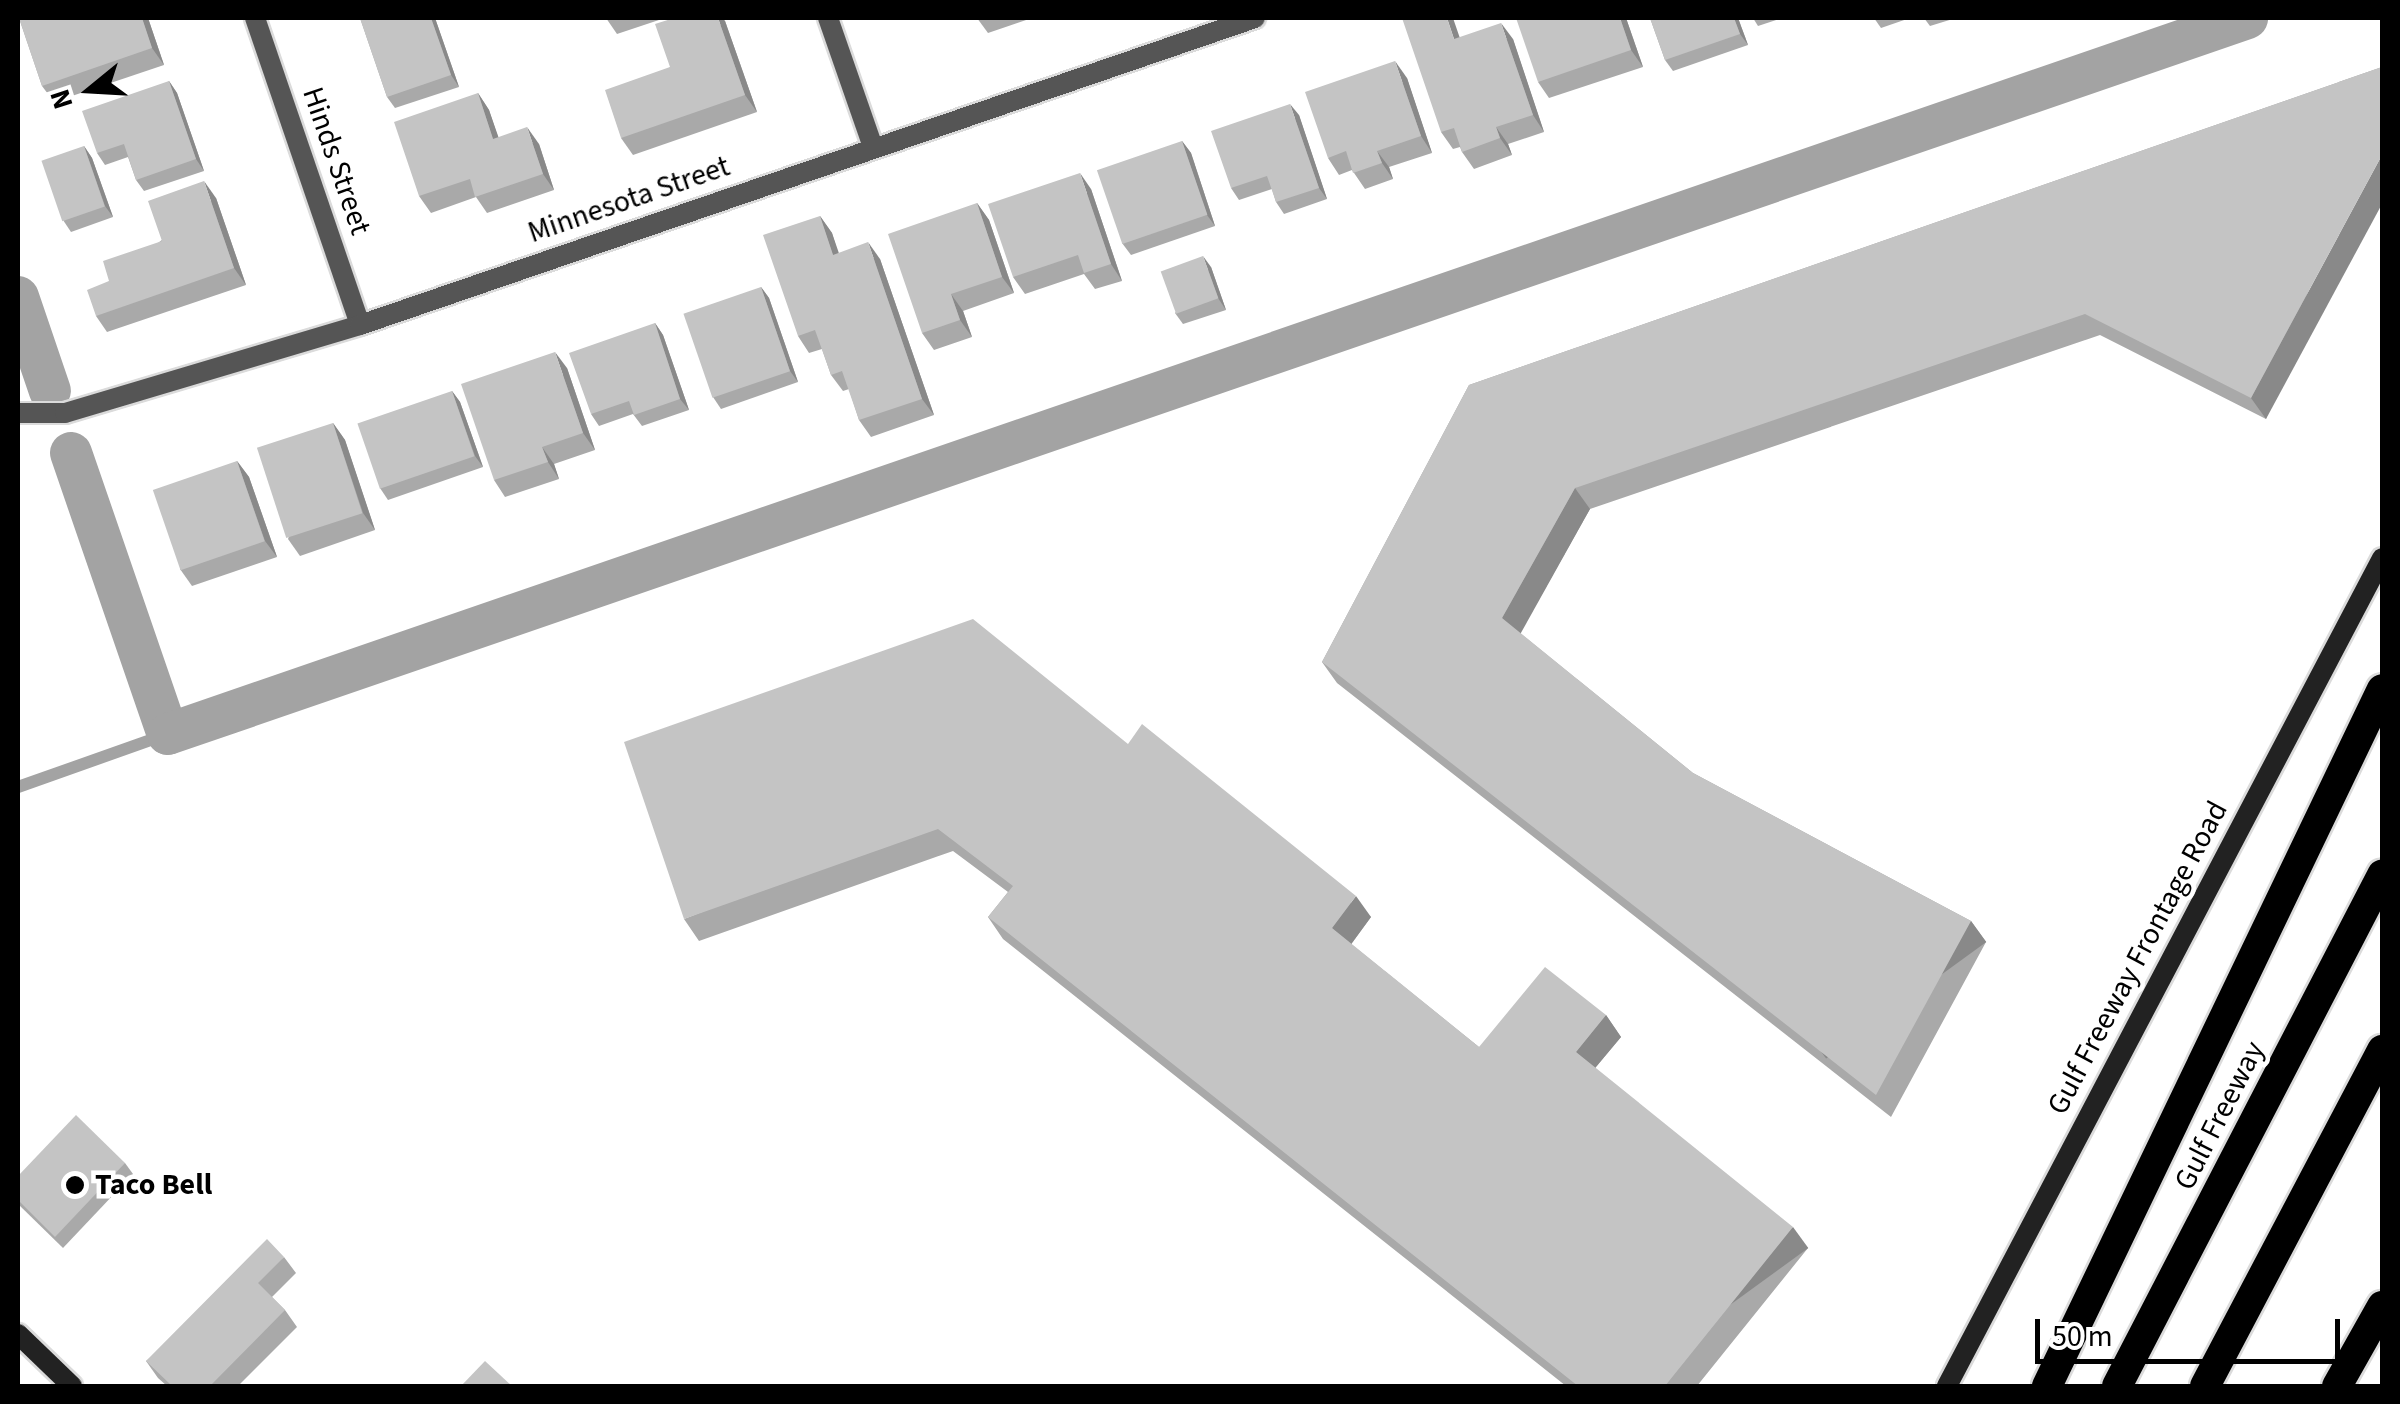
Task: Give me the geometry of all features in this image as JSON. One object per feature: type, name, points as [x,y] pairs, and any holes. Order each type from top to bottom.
[{"type":"highway","points":[[2047,1386],[2382,689]]},
{"type":"highway","name":"Gulf Freeway","points":[[2117,1386],[2382,875]]},
{"type":"highway","points":[[2205,1386],[2382,1050]]},
{"type":"highway","points":[[2337,1386],[2382,1306]]},
{"type":"main road","name":"Gulf Freeway Frontage Road","points":[[1948,1386],[2382,558]]},
{"type":"main road","points":[[18,1334],[72,1386]]},
{"type":"street","name":"Hinds Street","points":[[255,18],[360,325]]},
{"type":"street","points":[[828,18],[873,147]]},
{"type":"street","name":"Minnesota Street","points":[[18,413],[65,413],[360,325],[1255,18]]},
{"type":"building","points":[[19,18],[142,18],[152,48],[42,86]]},
{"type":"building","points":[[360,18],[431,18],[451,75],[387,97]]},
{"type":"building","points":[[674,18],[718,18],[745,95],[621,138],[605,90],[670,67],[655,24]]},
{"type":"building","points":[[1402,18],[1447,18],[1454,39],[1501,23],[1533,115],[1496,127],[1500,138],[1462,152],[1454,128],[1441,132]]},
{"type":"building","points":[[1516,18],[1620,18],[1631,50],[1538,82]]},
{"type":"building","points":[[1650,18],[1734,18],[1740,34],[1665,60]]},
{"type":"building","points":[[1395,61],[1421,136],[1377,151],[1382,163],[1353,173],[1346,151],[1328,158],[1305,92]]},
{"type":"building","points":[[2382,67],[2382,155],[2251,398],[2085,314],[1575,488],[1502,618],[1693,773],[1971,921],[1876,1095],[1322,662],[1469,385]]},
{"type":"building","points":[[169,81],[196,159],[136,180],[124,144],[97,153],[82,111]]},
{"type":"building","points":[[478,93],[493,139],[527,127],[543,174],[475,197],[470,179],[419,196],[394,122]]},
{"type":"building","points":[[1290,104],[1319,188],[1276,202],[1267,176],[1231,188],[1211,131]]},
{"type":"building","points":[[1182,141],[1207,215],[1122,244],[1097,170]]},
{"type":"building","points":[[84,146],[105,207],[62,221],[41,161]]},
{"type":"building","points":[[1080,173],[1111,264],[1084,273],[1078,255],[1013,277],[988,204]]},
{"type":"building","points":[[204,181],[234,268],[96,316],[87,290],[109,281],[103,261],[162,241],[148,201]]},
{"type":"building","points":[[977,203],[1002,277],[951,294],[960,320],[922,333],[888,234]]},
{"type":"building","points":[[820,216],[833,255],[868,242],[922,399],[859,420],[842,371],[831,375],[815,330],[798,336],[763,235]]},
{"type":"building","points":[[1203,256],[1218,298],[1176,314],[1161,271]]},
{"type":"building","points":[[761,287],[790,371],[712,398],[683,314]]},
{"type":"building","points":[[655,323],[680,399],[634,415],[629,401],[591,414],[569,353]]},
{"type":"building","points":[[555,352],[583,433],[542,447],[548,462],[494,480],[461,384]]},
{"type":"building","points":[[452,391],[474,456],[380,489],[357,424]]},
{"type":"building","points":[[333,423],[362,513],[286,538],[257,448]]},
{"type":"building","points":[[237,461],[265,541],[181,570],[153,490]]},
{"type":"building","points":[[973,619],[1128,744],[1142,724],[1356,896],[1332,928],[1479,1047],[1545,967],[1606,1015],[1576,1052],[1793,1227],[1665,1386],[1578,1386],[988,917],[1013,886],[938,829],[684,919],[624,742]]},
{"type":"building","name":"Taco Bell","points":[[76,1115],[125,1163],[55,1237],[18,1200],[18,1176]]},
{"type":"building","points":[[267,1239],[284,1257],[258,1283],[285,1310],[210,1386],[172,1386],[146,1361]]},
{"type":"building","points":[[485,1361],[512,1386],[461,1386]]},
{"type":"waterway","points":[[71,453],[168,734],[2247,18]]},
{"type":"waterway","points":[[18,297],[50,391]]},
{"type":"waterway","points":[[18,787],[168,734]]},
{"type":"place","name":"Taco Bell","points":[[75,1185]]}]
